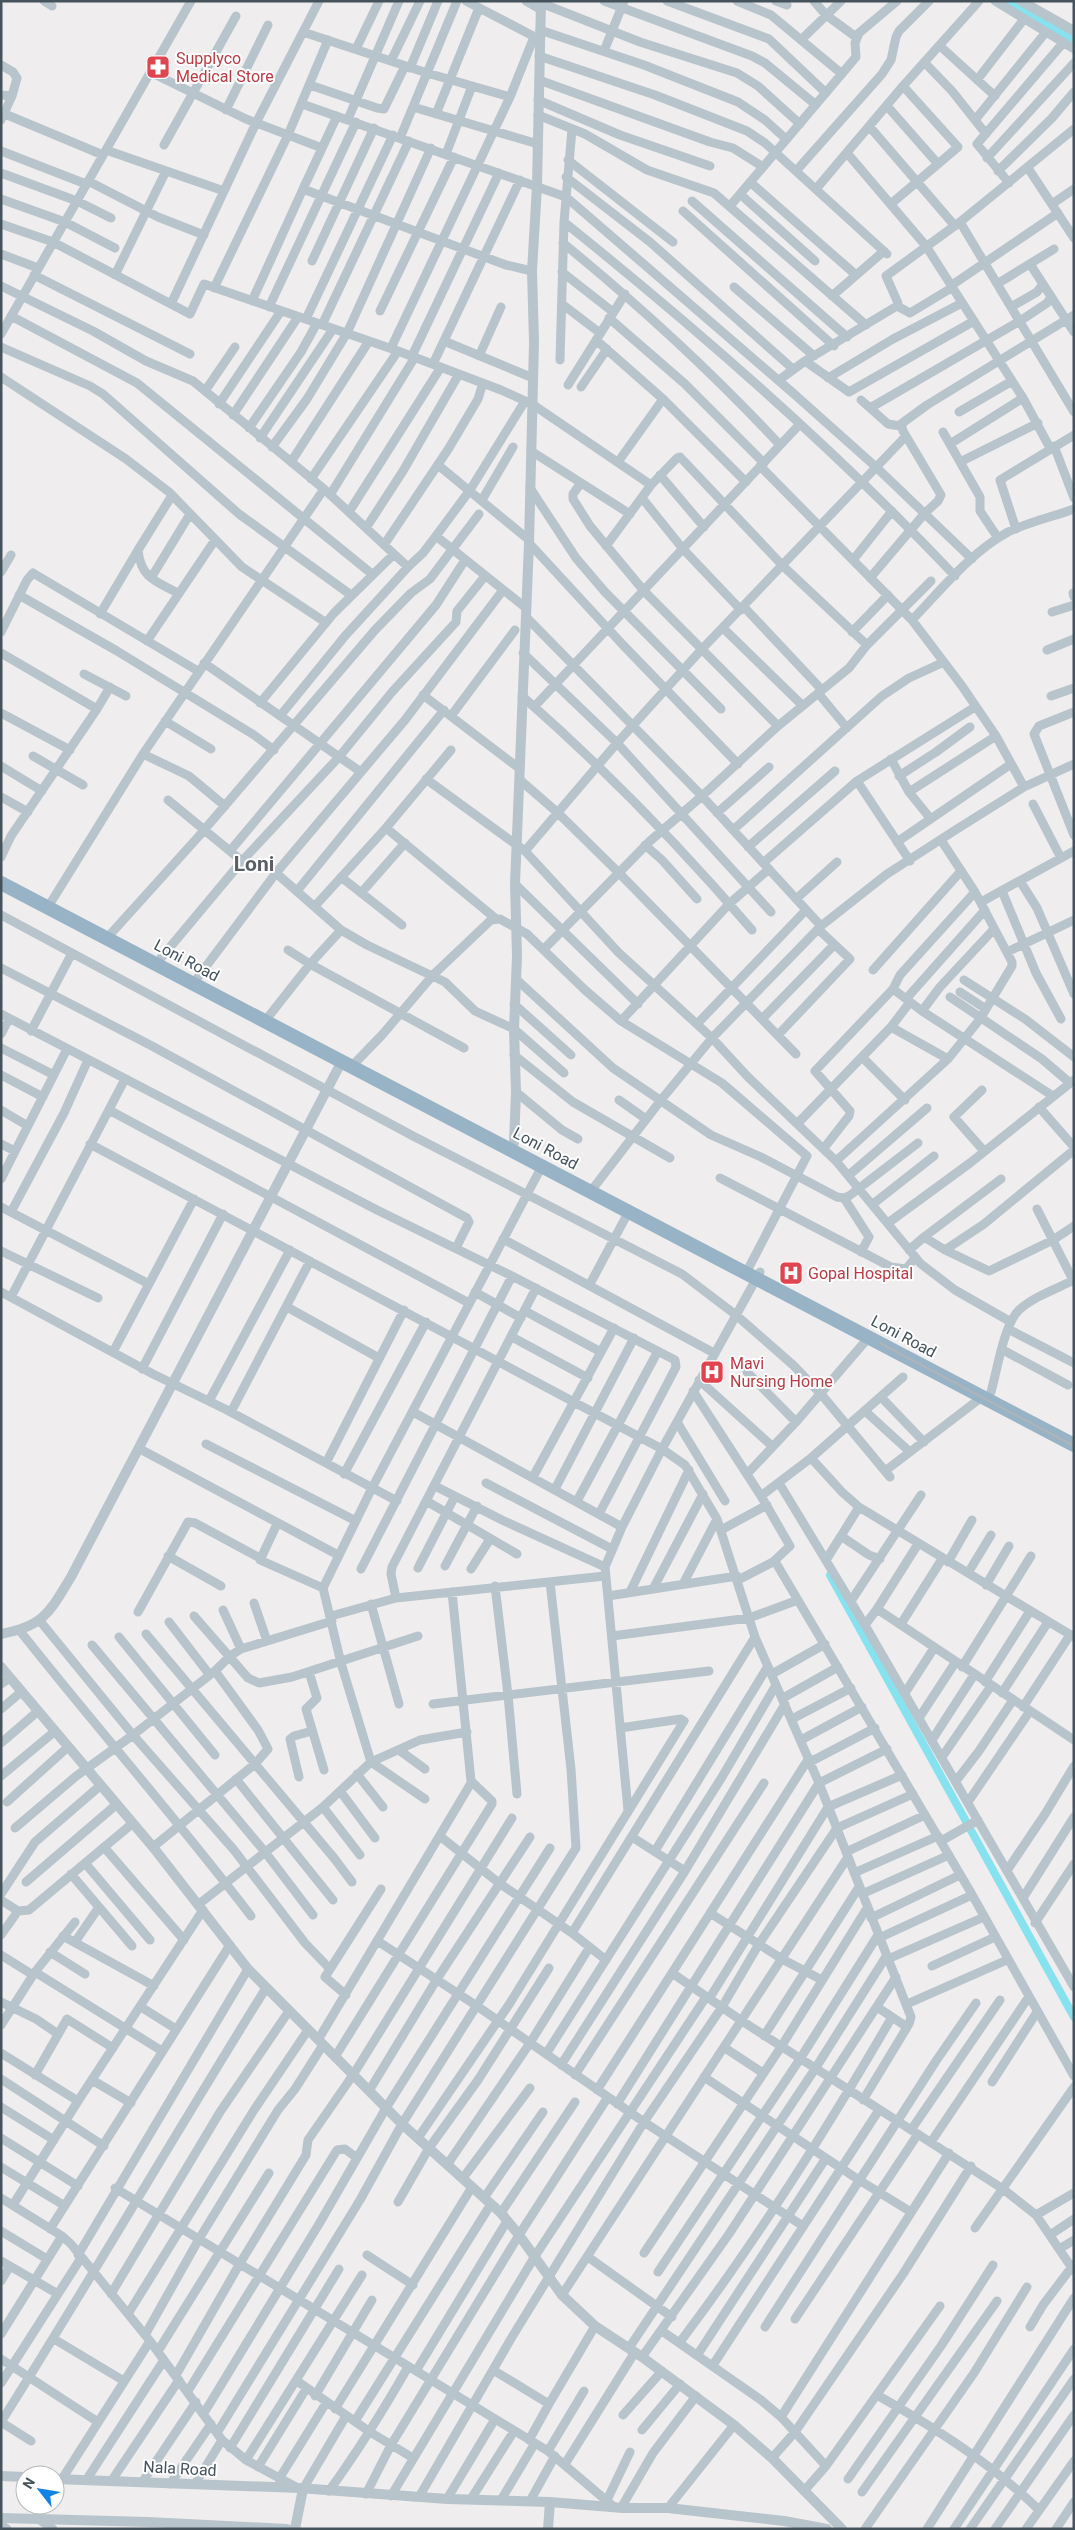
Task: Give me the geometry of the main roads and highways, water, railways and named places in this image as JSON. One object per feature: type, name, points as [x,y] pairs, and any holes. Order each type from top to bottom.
[{"type":"highway","name":"Loni Road","points":[[1,874],[50,904],[267,1017],[542,1166],[593,1188],[629,1211],[753,1272],[869,1337],[1074,1436]]},
{"type":"highway","name":"Loni Road","points":[[1,883],[50,904]]},
{"type":"highway","name":"Loni Road","points":[[109,935],[198,977],[267,1017]]},
{"type":"highway","name":"Loni Road","points":[[350,1062],[514,1143],[593,1188],[986,1394],[1074,1446]]},
{"type":"waterway","points":[[1008,1],[1074,41]]},
{"type":"waterway","points":[[830,1575],[1074,2017]]},
{"type":"railway","points":[[880,1343],[1074,1446]]},
{"type":"place","name":"Supplyco Medical Store","points":[[158,67]]},
{"type":"place","name":"Gopal Hospital","points":[[791,1273]]},
{"type":"place","name":"Mavi Nursing Home","points":[[712,1372]]},
{"type":"district","name":"Loni","points":[[254,864]]}]
